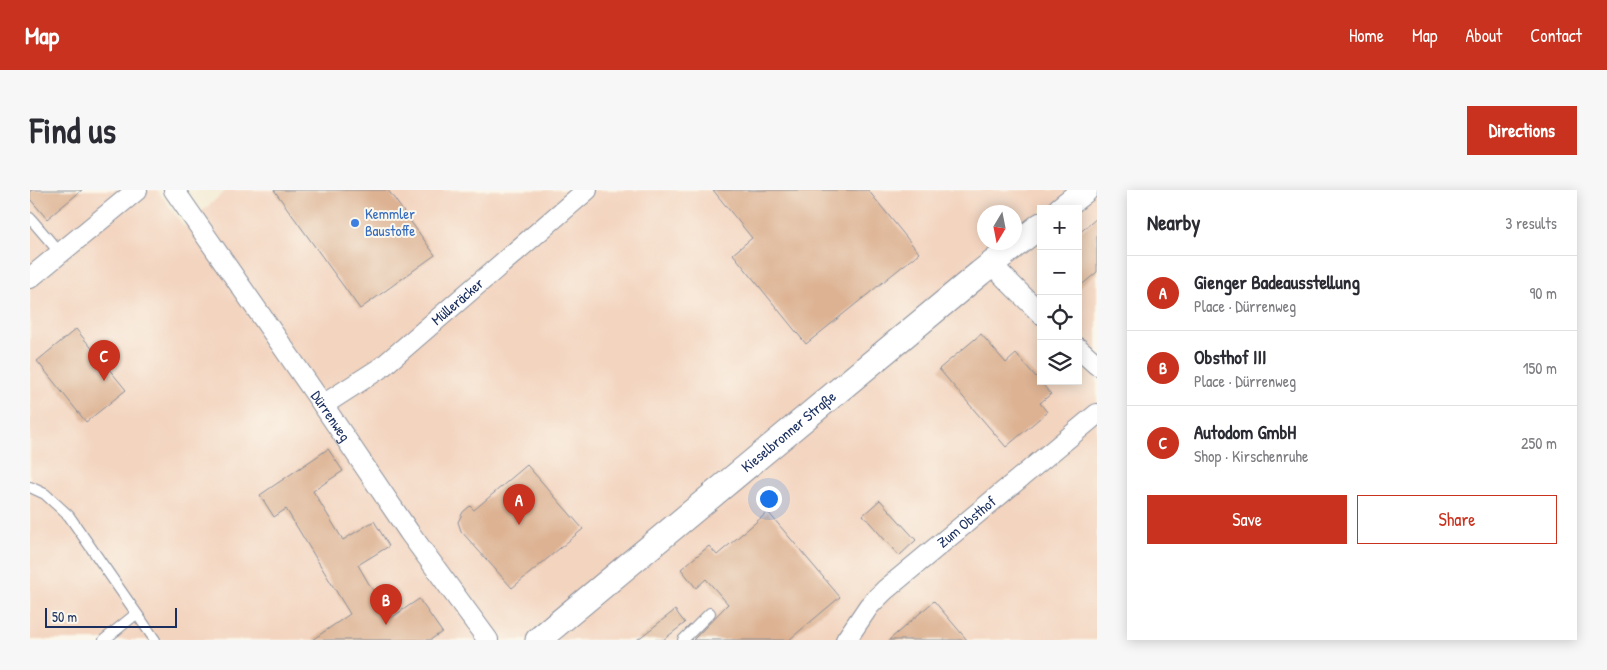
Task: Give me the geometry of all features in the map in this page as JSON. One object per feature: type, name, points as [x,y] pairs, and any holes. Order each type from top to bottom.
[{"type":"street","points":[[30,278],[137,190]]},
{"type":"street","name":"Dürrenweg","points":[[174,190],[409,532],[488,640]]},
{"type":"street","name":"Mülleräcker","points":[[323,405],[382,367],[587,190]]},
{"type":"street","points":[[1066,205],[1086,190]]},
{"type":"street","name":"Kieselbronner Straße","points":[[538,640],[1037,228]]},
{"type":"street","points":[[992,264],[1037,310]]},
{"type":"street","points":[[1082,352],[1097,365]]},
{"type":"street","name":"Zum Obsthof","points":[[846,640],[869,606],[885,590],[1097,414]]},
{"type":"lane","points":[[30,218],[60,254]]},
{"type":"lane","points":[[30,487],[45,494],[68,516],[155,640]]},
{"type":"lane","points":[[683,640],[710,613]]},
{"type":"lane","points":[[104,640],[136,614]]},
{"type":"shaded area","points":[[30,190],[157,190],[184,227],[227,190],[1097,190],[1097,640],[30,640]]},
{"type":"building","points":[[30,190],[82,190],[47,219],[30,199]]},
{"type":"building","name":"Kemmler Baustoffe","points":[[274,190],[388,190],[435,255],[360,309]]},
{"type":"building","points":[[713,190],[868,190],[919,253],[806,344],[733,254],[752,238]]},
{"type":"building","points":[[1097,218],[1097,272],[1082,285],[1082,250],[1082,231]]},
{"type":"building","points":[[76,329],[126,390],[86,422],[37,361]]},
{"type":"building","points":[[981,334],[1006,363],[1016,354],[1037,378],[1037,385],[1043,385],[1051,394],[1040,403],[1047,412],[1006,447],[939,369]]},
{"type":"building","points":[[328,449],[343,471],[313,491],[343,540],[374,521],[389,546],[358,565],[391,618],[419,599],[442,632],[430,640],[312,640],[350,614],[286,509],[274,517],[260,495]]},
{"type":"building","points":[[527,465],[583,529],[512,588],[461,531],[458,522],[463,512],[470,506],[474,510]]},
{"type":"building","points":[[880,500],[916,540],[899,556],[863,515]]},
{"type":"building","points":[[768,512],[840,597],[789,640],[693,640],[728,604],[706,579],[696,588],[681,569],[709,546],[717,555]]},
{"type":"building","points":[[934,601],[967,640],[889,640]]},
{"type":"building","points":[[675,610],[685,623],[663,640],[637,640]]},
{"type":"place","name":"Kemmler Baustoffe","points":[[355,223]]},
{"type":"place","name":"Autodom GmbH","points":[[104,381]]},
{"type":"place","name":"Gienger Badeausstellung","points":[[519,525]]},
{"type":"place","name":"Obsthof III","points":[[386,625]]}]
